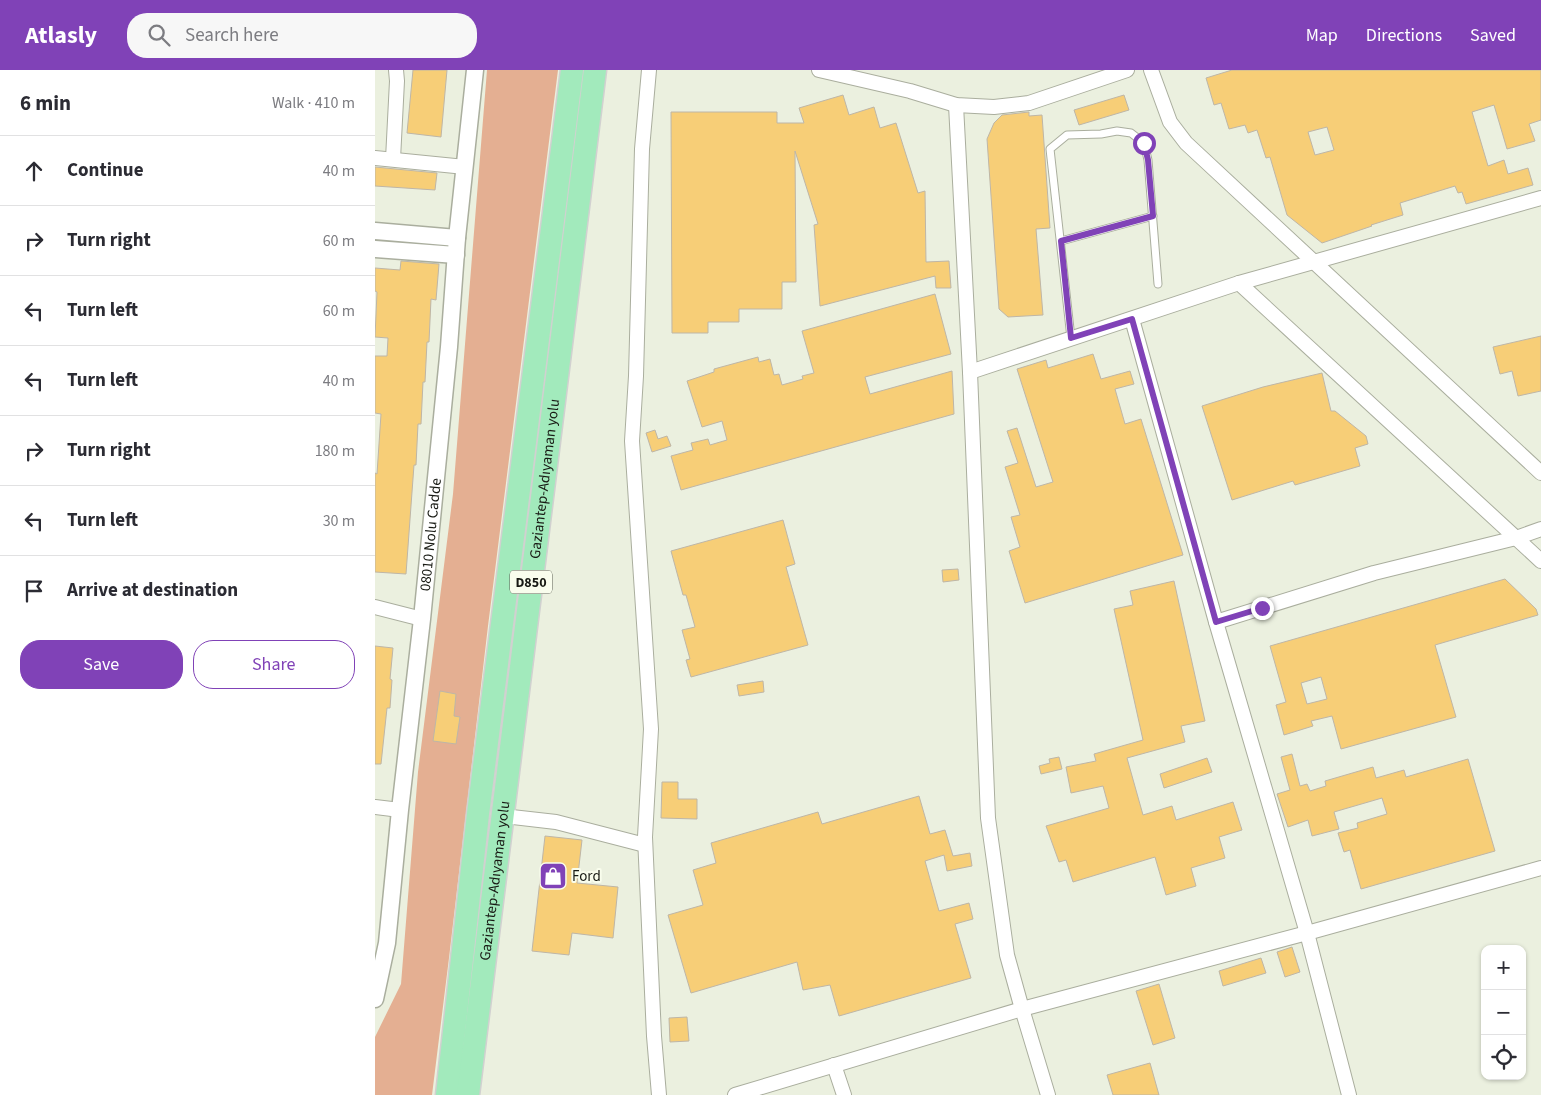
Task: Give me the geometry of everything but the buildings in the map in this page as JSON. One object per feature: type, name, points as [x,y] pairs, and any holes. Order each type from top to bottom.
[{"type":"highway","name":"Gaziantep-Adıyaman yolu","points":[[447,1095],[478,814],[572,70]]},
{"type":"highway","name":"Gaziantep-Adıyaman yolu","points":[[469,1095],[595,70]]},
{"type":"street","points":[[393,159],[396,70]]},
{"type":"street","name":"08010 Nolu Cadde","points":[[375,999],[387,943],[422,620],[449,346],[457,238],[475,70]]},
{"type":"street","points":[[649,70],[642,149],[636,376],[632,441],[651,728],[645,845],[654,1036],[659,1095]]},
{"type":"street","points":[[819,70],[910,91],[956,105],[993,107],[1029,103],[1127,70]]},
{"type":"street","points":[[1151,70],[1170,122],[1186,143],[1541,473]]},
{"type":"street","points":[[956,105],[970,372],[988,818],[1007,955],[1048,1095]]},
{"type":"street","points":[[375,158],[465,167]]},
{"type":"street","points":[[970,372],[1239,283],[1541,198]]},
{"type":"street","points":[[375,231],[457,238]]},
{"type":"street","points":[[375,249],[456,255]]},
{"type":"street","points":[[1239,283],[1541,561]]},
{"type":"street","points":[[1132,319],[1216,622],[1307,934],[1349,1095]]},
{"type":"street","points":[[1216,622],[1375,573],[1516,538],[1541,529]]},
{"type":"street","points":[[375,607],[422,620]]},
{"type":"street","points":[[375,807],[400,810]]},
{"type":"street","points":[[503,816],[556,822],[645,845]]},
{"type":"street","points":[[735,1095],[834,1064],[1022,1010],[1307,934],[1541,868]]},
{"type":"street","points":[[834,1064],[844,1095]]},
{"type":"lane","points":[[1071,338],[1050,149],[1067,135],[1101,134],[1117,131],[1131,133],[1144,143],[1148,160],[1158,284]]},
{"type":"lane","points":[[1061,241],[1153,216]]},
{"type":"shaded area","points":[[487,70],[558,70],[488,626],[432,1095],[375,1095],[375,1037],[401,984],[418,772],[453,494]]},
{"type":"place","name":"Ford","points":[[553,876]]},
{"type":"route","points":[[1144,143],[1148,160],[1153,216],[1061,241],[1071,338],[1132,319],[1216,622],[1262,608]]}]
